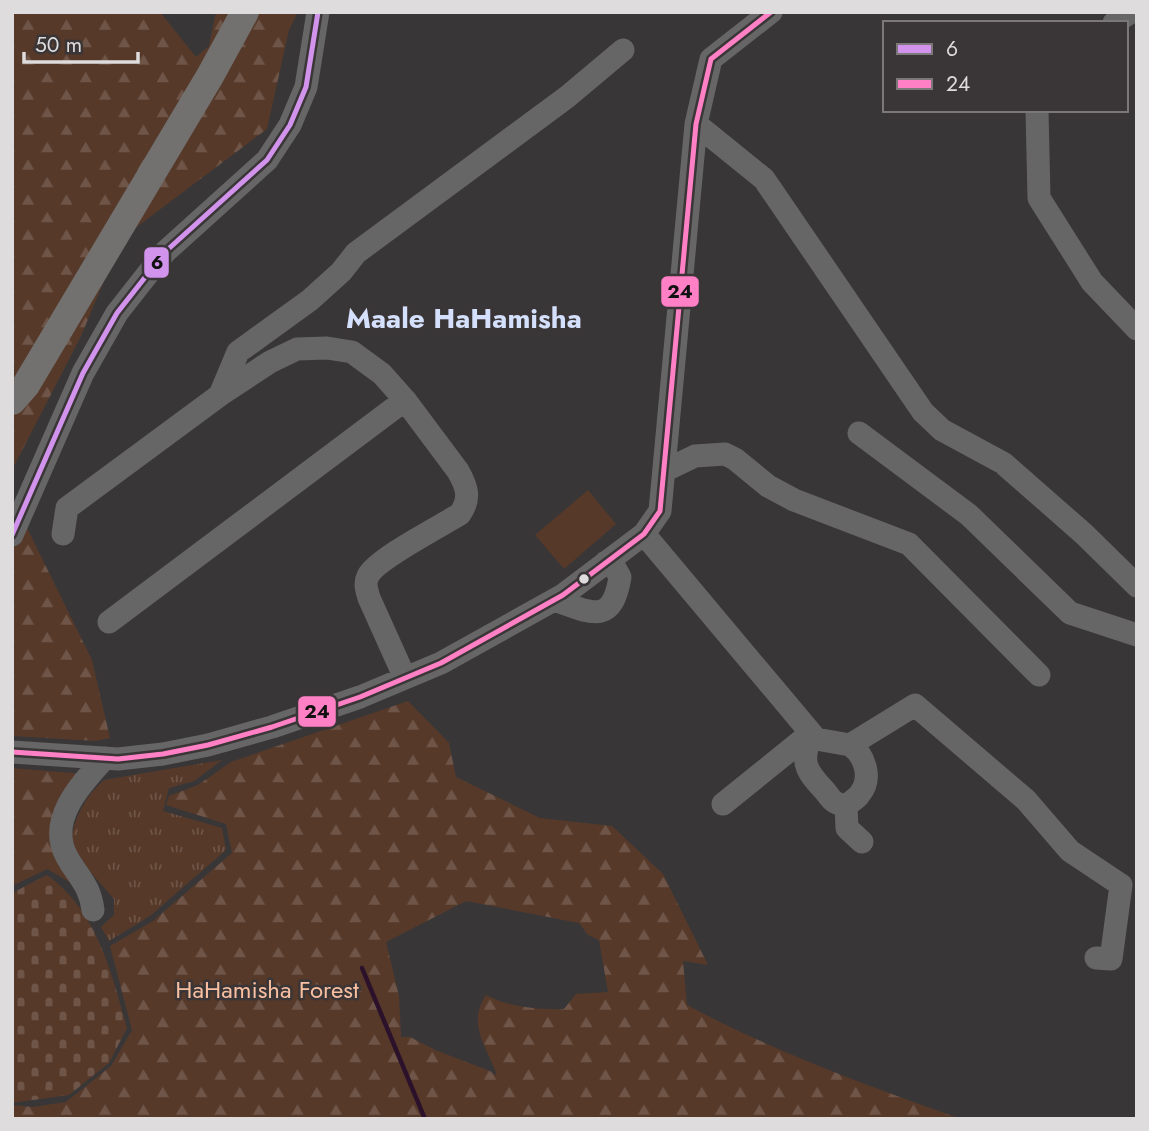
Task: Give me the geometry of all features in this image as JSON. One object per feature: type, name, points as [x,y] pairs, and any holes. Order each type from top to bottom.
[{"type":"main road","points":[[17,387],[210,76],[245,12]]},
{"type":"street","points":[[12,535],[83,373],[117,313],[165,252],[267,160],[285,134],[306,87],[318,12]]},
{"type":"street","points":[[12,752],[138,758],[208,745],[314,714],[441,663],[554,600],[644,534],[660,511],[696,124],[712,60],[771,12]]},
{"type":"street","points":[[220,395],[238,352],[310,300],[356,253],[567,97],[623,50]]},
{"type":"street","points":[[1037,112],[1039,198],[1092,282],[1137,329]]},
{"type":"street","points":[[696,124],[764,179],[923,412],[942,430],[1003,463],[1084,534],[1137,586]]},
{"type":"street","points":[[63,534],[66,508],[262,367],[297,349],[327,348],[352,352],[382,374],[405,400],[458,471],[468,493],[466,505],[460,514],[384,560],[367,578],[369,598],[405,678]]},
{"type":"street","points":[[109,622],[405,400]]},
{"type":"street","points":[[859,433],[969,515],[1070,613],[1137,635]]},
{"type":"street","points":[[663,471],[695,456],[725,454],[768,486],[794,500],[909,544],[1039,675]]},
{"type":"street","points":[[644,534],[816,739],[850,745],[858,751],[865,765],[866,781],[860,794],[846,806]]},
{"type":"street","points":[[554,600],[591,611],[601,612],[610,608],[616,597],[620,577],[615,568],[606,562]]},
{"type":"street","points":[[850,745],[915,705],[1026,800],[1070,851],[1121,885],[1111,959],[1096,958]]},
{"type":"street","points":[[723,804],[811,733]]},
{"type":"street","points":[[811,733],[805,753],[806,768],[833,803],[846,806]]},
{"type":"street","points":[[93,910],[92,899],[80,875],[66,856],[61,837],[63,818],[73,794],[105,758]]},
{"type":"street","points":[[846,806],[847,828],[862,842]]},
{"type":"green space","points":[[12,12],[160,12],[196,57],[209,46],[216,12],[298,12],[289,30],[267,129],[122,238],[81,336],[12,470],[12,416],[19,406],[12,403]]},
{"type":"green space","points":[[588,490],[616,524],[564,569],[535,535]]},
{"type":"green space","points":[[26,526],[92,660],[110,738],[96,741],[12,736],[12,550]]},
{"type":"green space","name":"HaHamisha Forest","points":[[408,701],[449,743],[456,777],[540,818],[612,826],[663,874],[708,965],[683,961],[687,1005],[788,1053],[961,1119],[12,1119],[13,1105],[32,1107],[66,1102],[111,1066],[132,1030],[110,946],[153,921],[232,853],[226,824],[166,805],[169,796],[198,785],[231,762]],"holes":[[[466,901],[579,923],[588,935],[599,940],[608,992],[576,994],[564,1009],[524,1007],[486,995],[480,1006],[478,1027],[497,1076],[410,1037],[401,1037],[399,996],[386,942]]]},
{"type":"green space","points":[[222,760],[194,781],[169,788],[163,811],[222,828],[226,850],[150,916],[109,941],[101,927],[114,915],[114,899],[87,868],[71,842],[75,824],[86,800],[104,780]]},
{"type":"green space","points":[[12,768],[85,774],[64,801],[80,888],[47,869],[12,886]]},
{"type":"green space","points":[[47,875],[64,890],[90,924],[108,964],[127,1028],[109,1063],[69,1095],[12,1103],[12,893]]},
{"type":"waterway","points":[[362,968],[425,1119]]},
{"type":"transit line","name":"6","points":[[12,535],[83,373],[117,313],[165,252],[267,160],[290,125],[306,87],[318,12]]},
{"type":"transit line","name":"24","points":[[12,752],[118,759],[163,754],[272,727],[360,697],[441,663],[563,595],[644,534],[660,511],[696,124],[711,59],[771,12]]},
{"type":"district","name":"Maale HaHamisha","points":[[464,318]]}]
